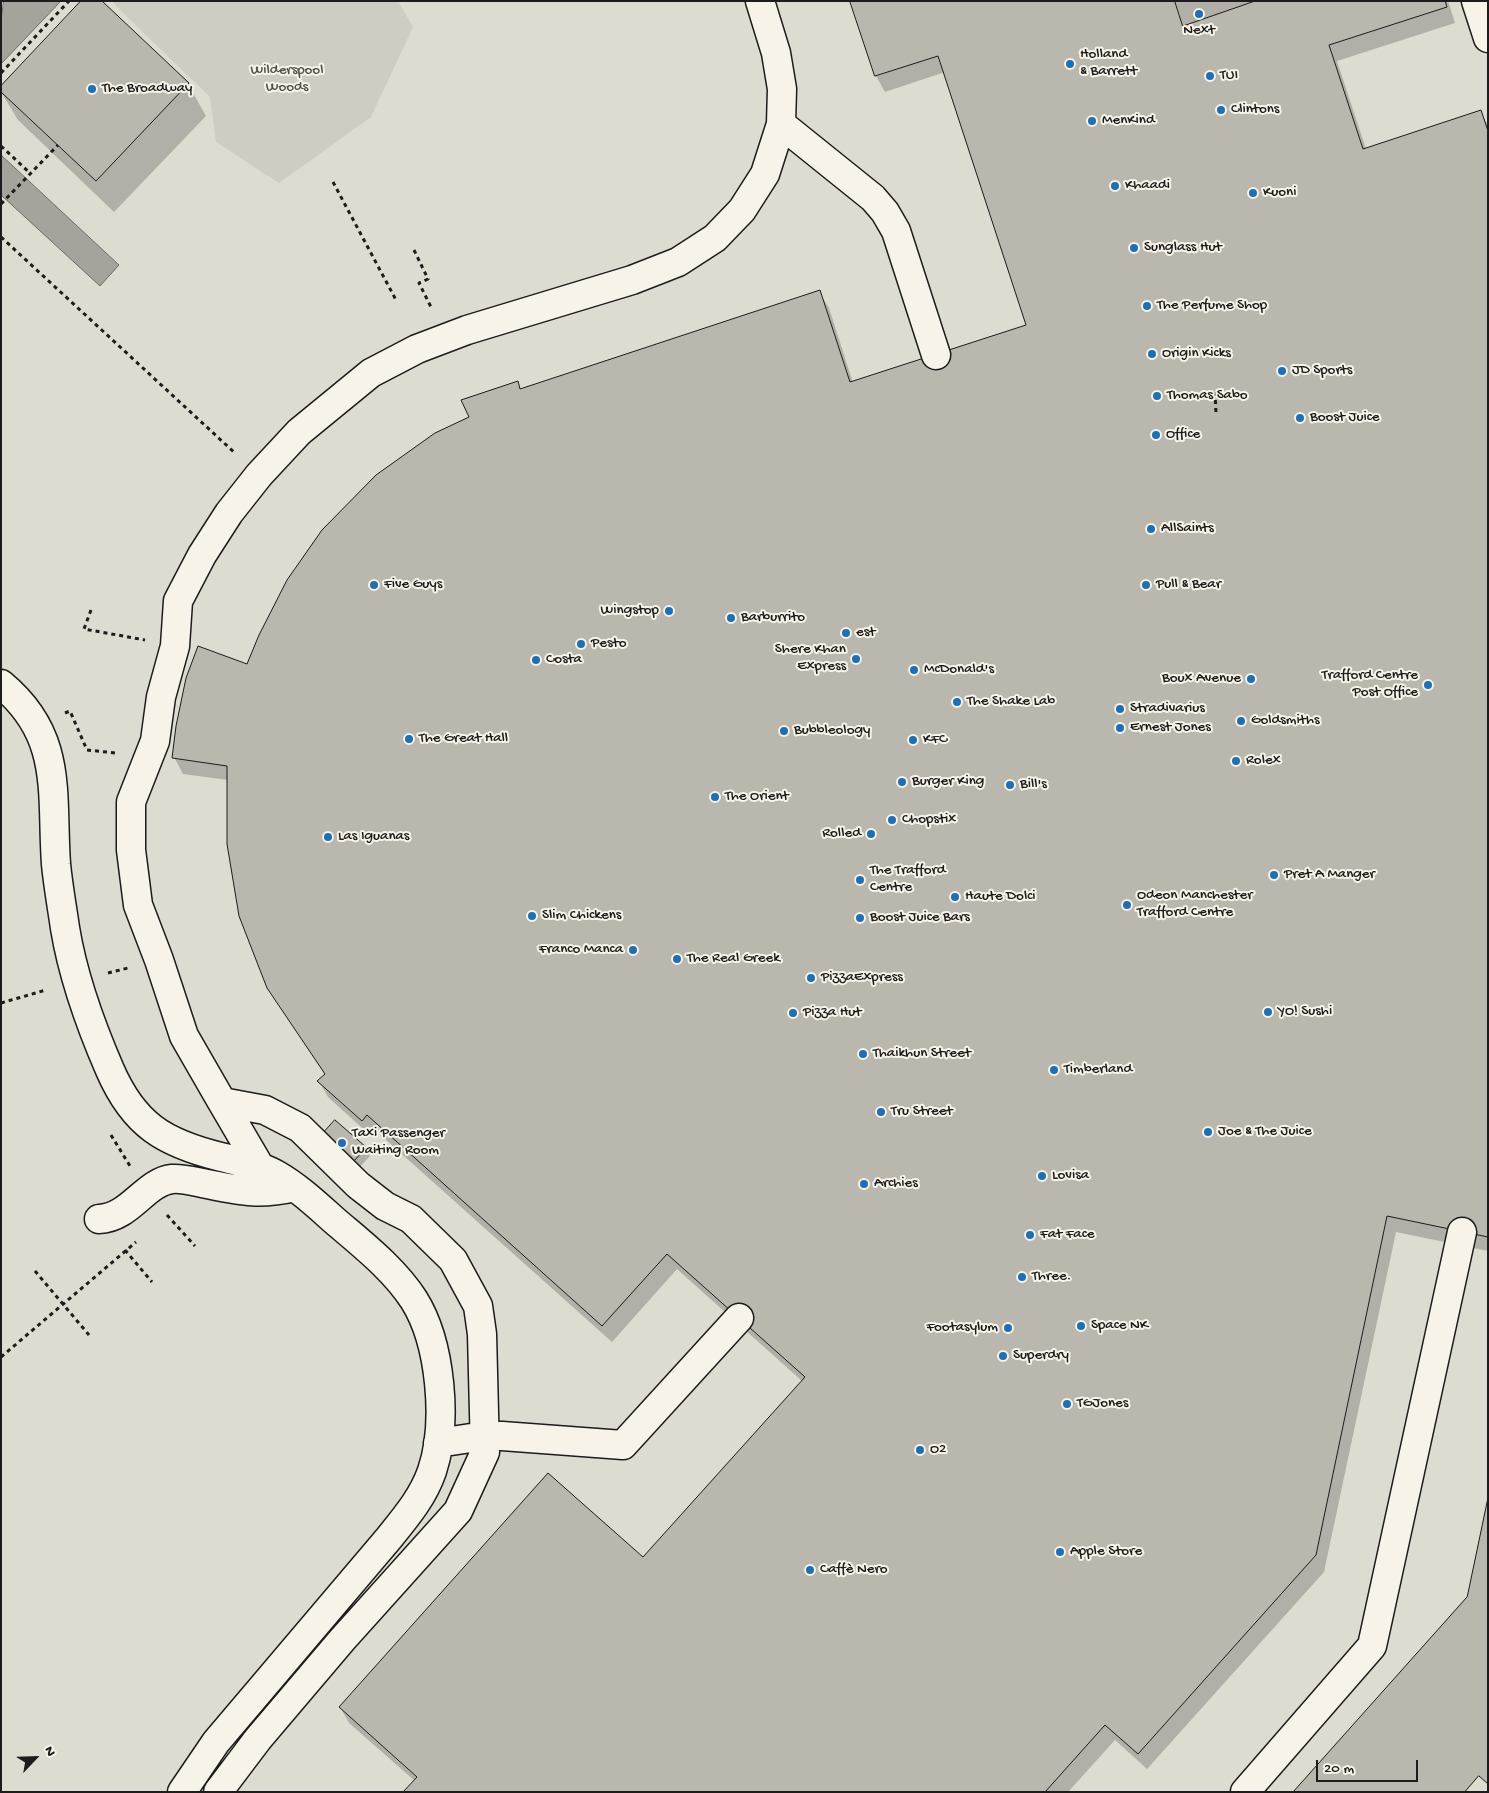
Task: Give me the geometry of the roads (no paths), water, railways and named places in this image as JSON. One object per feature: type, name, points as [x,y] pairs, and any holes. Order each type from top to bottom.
[{"type":"street","points":[[260,1167],[184,1036],[138,904],[131,850],[131,802],[155,741],[161,697],[175,646],[178,601],[202,555],[229,513],[259,475],[299,432],[371,372],[444,338],[632,280],[678,262],[715,238],[742,210],[764,174],[781,124],[782,89],[776,53],[760,1]]},
{"type":"street","points":[[1476,1],[1488,38]]},
{"type":"street","points":[[781,124],[873,198],[885,212],[896,231],[936,355]]},
{"type":"street","points":[[1,684],[16,696],[35,722],[46,745],[52,766],[54,786],[56,866],[76,981],[110,1070],[124,1097],[143,1122],[167,1139],[195,1151],[260,1167],[273,1172],[295,1186],[372,1253],[398,1279],[414,1301],[425,1323],[434,1346],[438,1369],[438,1443],[432,1471],[410,1513],[241,1713],[202,1762],[182,1792]]},
{"type":"street","points":[[202,1762],[228,1787],[258,1739],[458,1511],[485,1452],[482,1334],[478,1306],[452,1260],[411,1219],[385,1206],[358,1185],[300,1128],[265,1110],[222,1102]]},
{"type":"street","points":[[99,1219],[115,1216],[165,1181],[177,1179],[247,1192],[264,1192],[295,1186]]},
{"type":"street","points":[[1245,1792],[1372,1646],[1462,1232]]},
{"type":"street","points":[[438,1443],[484,1436],[623,1445],[739,1318]]},
{"type":"place","name":"Next","points":[[1199,14]]},
{"type":"place","name":"Holland & Barrett","points":[[1070,64]]},
{"type":"place","name":"TUI","points":[[1210,76]]},
{"type":"place","name":"The Broadway","points":[[92,89]]},
{"type":"place","name":"Clintons","points":[[1221,110]]},
{"type":"place","name":"MenKind","points":[[1092,121]]},
{"type":"place","name":"Khaadi","points":[[1115,186]]},
{"type":"place","name":"Kuoni","points":[[1253,193]]},
{"type":"place","name":"Sunglass Hut","points":[[1134,248]]},
{"type":"place","name":"The Perfume Shop","points":[[1147,306]]},
{"type":"place","name":"Origin Kicks","points":[[1152,354]]},
{"type":"place","name":"JD Sports","points":[[1282,371]]},
{"type":"place","name":"Thomas Sabo","points":[[1157,396]]},
{"type":"place","name":"Boost Juice","points":[[1300,418]]},
{"type":"place","name":"Office","points":[[1156,435]]},
{"type":"place","name":"AllSaints","points":[[1151,529]]},
{"type":"place","name":"Five Guys","points":[[374,585]]},
{"type":"place","name":"Pull & Bear","points":[[1146,585]]},
{"type":"place","name":"Wingstop","points":[[669,611]]},
{"type":"place","name":"Barburrito","points":[[731,618]]},
{"type":"place","name":"est","points":[[846,633]]},
{"type":"place","name":"Pesto","points":[[581,644]]},
{"type":"place","name":"Shere Khan Express","points":[[856,659]]},
{"type":"place","name":"Costa","points":[[536,660]]},
{"type":"place","name":"McDonald's","points":[[914,670]]},
{"type":"place","name":"Boux Avenue","points":[[1251,679]]},
{"type":"place","name":"Trafford Centre Post Office","points":[[1428,685]]},
{"type":"place","name":"The Shake Lab","points":[[957,702]]},
{"type":"place","name":"Stradivarius","points":[[1120,709]]},
{"type":"place","name":"Goldsmiths","points":[[1241,721]]},
{"type":"place","name":"Ernest Jones","points":[[1120,728]]},
{"type":"place","name":"Bubbleology","points":[[784,731]]},
{"type":"place","name":"The Great Hall","points":[[409,739]]},
{"type":"place","name":"KFC","points":[[913,740]]},
{"type":"place","name":"Rolex","points":[[1236,761]]},
{"type":"place","name":"Burger King","points":[[902,782]]},
{"type":"place","name":"Bill's","points":[[1010,785]]},
{"type":"place","name":"The Orient","points":[[715,797]]},
{"type":"place","name":"Chopstix","points":[[892,820]]},
{"type":"place","name":"Rolled","points":[[871,834]]},
{"type":"place","name":"Las Iguanas","points":[[328,837]]},
{"type":"place","name":"Pret A Manger","points":[[1274,875]]},
{"type":"place","name":"The Trafford Centre","points":[[860,880]]},
{"type":"place","name":"Haute Dolci","points":[[955,897]]},
{"type":"place","name":"Odeon Manchester Trafford Centre","points":[[1127,905]]},
{"type":"place","name":"Slim Chickens","points":[[532,916]]},
{"type":"place","name":"Boost Juice Bars","points":[[860,918]]},
{"type":"place","name":"Franco Manca","points":[[633,950]]},
{"type":"place","name":"The Real Greek","points":[[677,959]]},
{"type":"place","name":"PizzaExpress","points":[[811,978]]},
{"type":"place","name":"YO! Sushi","points":[[1268,1012]]},
{"type":"place","name":"Pizza Hut","points":[[793,1013]]},
{"type":"place","name":"Thaikhun Street","points":[[863,1054]]},
{"type":"place","name":"Timberland","points":[[1054,1070]]},
{"type":"place","name":"Tru Street","points":[[881,1112]]},
{"type":"place","name":"Joe & The Juice","points":[[1208,1132]]},
{"type":"place","name":"Taxi Passenger Waiting Room","points":[[342,1143]]},
{"type":"place","name":"Lovisa","points":[[1042,1176]]},
{"type":"place","name":"Archies","points":[[864,1184]]},
{"type":"place","name":"Fat Face","points":[[1030,1235]]},
{"type":"place","name":"Three.","points":[[1022,1277]]},
{"type":"place","name":"Space NK","points":[[1081,1326]]},
{"type":"place","name":"Footasylum","points":[[1008,1328]]},
{"type":"place","name":"Superdry","points":[[1003,1356]]},
{"type":"place","name":"TGJones","points":[[1067,1404]]},
{"type":"place","name":"O2","points":[[920,1450]]},
{"type":"place","name":"Apple Store","points":[[1060,1552]]},
{"type":"place","name":"Caffè Nero","points":[[810,1570]]},
{"type":"park label","name":"Wilderspool Woods","points":[[287,80]]}]
